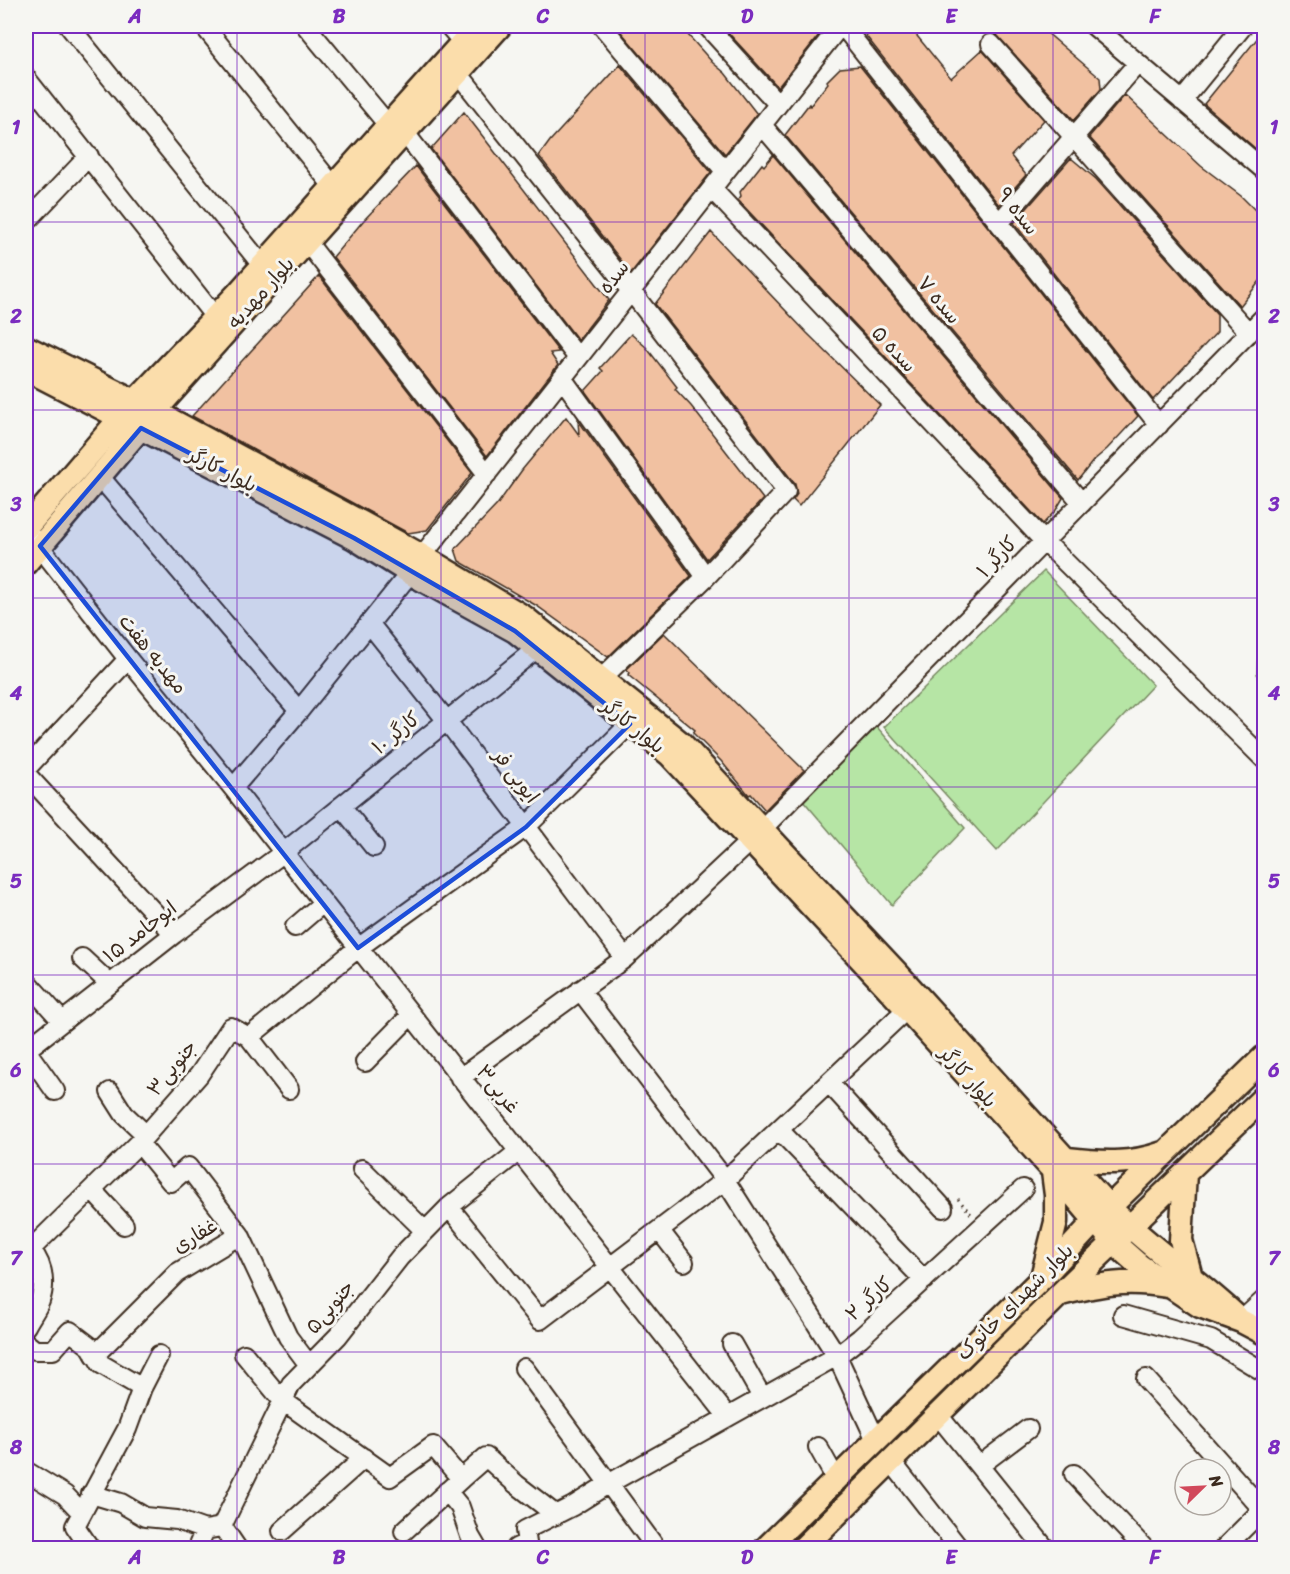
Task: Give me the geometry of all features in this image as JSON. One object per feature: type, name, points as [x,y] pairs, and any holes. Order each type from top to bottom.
[{"type":"main road","name":"بلوار مهدیه","points":[[30,535],[100,477],[138,414],[215,317],[244,299],[262,265],[333,186],[458,73],[500,26]]},
{"type":"main road","name":"بلوار مهدیه","points":[[26,563],[30,535],[244,299],[307,242],[397,129],[463,31]]},
{"type":"main road","name":"بلوار کارگر","points":[[28,359],[138,414],[354,538],[416,564],[524,617],[681,743],[756,835],[907,1010],[1060,1165]]},
{"type":"main road","name":"بلوار کارگر","points":[[416,564],[514,631],[670,755],[756,835],[898,974],[1121,1235],[1140,1266],[1207,1290],[1241,1321],[1264,1333]]},
{"type":"main road","name":"بلوار شهدای خانوک","points":[[766,1548],[1042,1278],[1101,1214],[1264,1057]]},
{"type":"main road","name":"بلوار شهدای خانوک","points":[[803,1548],[1059,1295],[1264,1097]]},
{"type":"main road","points":[[1042,1278],[1056,1222],[1056,1195],[1060,1165],[1141,1160],[1170,1150]]},
{"type":"main road","points":[[1059,1295],[1105,1283],[1181,1282],[1185,1173]]},
{"type":"street","points":[[69,26],[262,265]]},
{"type":"street","points":[[204,26],[333,186]]},
{"type":"street","points":[[306,26],[397,129],[578,358]]},
{"type":"street","points":[[602,26],[726,171]]},
{"type":"street","points":[[707,26],[778,104]]},
{"type":"street","name":"سده","points":[[233,788],[299,711],[842,26]]},
{"type":"street","name":"سده ۹","points":[[842,26],[1158,425]]},
{"type":"street","points":[[1094,26],[1264,170]]},
{"type":"street","points":[[1182,101],[1243,26]]},
{"type":"street","points":[[991,44],[1249,333]]},
{"type":"street","points":[[999,223],[1138,63]]},
{"type":"street","points":[[458,73],[786,491],[706,577],[601,679]]},
{"type":"street","points":[[26,78],[215,317]]},
{"type":"street","name":"سده ۷","points":[[762,125],[1082,503]]},
{"type":"street","points":[[26,222],[88,156]]},
{"type":"street","name":"سده ۵","points":[[712,189],[1044,541],[1264,759]]},
{"type":"street","points":[[307,242],[487,474]]},
{"type":"street","name":"کارگر ۱","points":[[460,1078],[625,958],[756,835],[1264,317]]},
{"type":"street","points":[[562,378],[706,577]]},
{"type":"street","points":[[100,477],[299,711]]},
{"type":"street","name":"مهدیه هفت","points":[[30,535],[233,788]]},
{"type":"street","name":"ایوبی فر","points":[[369,623],[447,721],[625,958]]},
{"type":"street","name":"کارگر ۱۰","points":[[283,853],[536,649]]},
{"type":"street","points":[[26,769],[128,659]]},
{"type":"street","points":[[288,1089],[249,1037],[358,948],[526,827],[630,724]]},
{"type":"street","points":[[26,774],[174,934]]},
{"type":"street","name":"غربی۳","points":[[233,788],[728,1417]]},
{"type":"street","points":[[341,806],[374,847]]},
{"type":"street","name":"ابوحامد ۱۵","points":[[26,1050],[174,934],[283,853]]},
{"type":"street","points":[[295,927],[323,903]]},
{"type":"street","points":[[82,958],[110,984]]},
{"type":"street","points":[[26,981],[62,1021]]},
{"type":"street","points":[[580,990],[725,1180],[837,1356],[876,1440]]},
{"type":"street","points":[[449,1207],[540,1320],[611,1269],[725,1180],[907,1010]]},
{"type":"street","points":[[365,1062],[411,1015]]},
{"type":"street","name":"جنوبی۳","points":[[28,1247],[92,1190],[142,1138],[199,1075],[231,1027],[249,1037]]},
{"type":"street","points":[[26,1050],[55,1091]]},
{"type":"street","points":[[829,1083],[943,1208]]},
{"type":"street","points":[[110,1092],[171,1182],[188,1167],[240,1235]]},
{"type":"street","points":[[779,1130],[924,1280]]},
{"type":"street","name":"جنوبی۵","points":[[196,1548],[214,1528],[291,1384],[338,1336],[400,1257],[425,1231],[449,1207],[519,1151]]},
{"type":"street","points":[[362,1169],[425,1231]]},
{"type":"street","name":"کارگر ۲","points":[[516,1548],[527,1543],[525,1530],[556,1515],[837,1356],[860,1338],[1023,1189]]},
{"type":"street","points":[[92,1190],[124,1225]]},
{"type":"street","points":[[660,1231],[684,1262]]},
{"type":"street","name":"غفاری","points":[[95,1355],[177,1273],[240,1235],[288,1337],[309,1365]]},
{"type":"street","points":[[26,1326],[40,1301],[44,1270],[28,1247]]},
{"type":"street","points":[[1241,1321],[1264,1300]]},
{"type":"street","points":[[1124,1315],[1211,1340],[1264,1372]]},
{"type":"street","points":[[26,1343],[36,1350],[53,1350],[70,1331],[91,1347],[101,1364],[142,1388]]},
{"type":"street","points":[[732,1344],[762,1397]]},
{"type":"street","points":[[244,1354],[282,1400],[390,1477],[433,1446],[461,1479]]},
{"type":"street","points":[[90,1548],[75,1526],[128,1429],[142,1388],[159,1355]]},
{"type":"street","points":[[524,1368],[656,1548]]},
{"type":"street","points":[[1146,1379],[1264,1509],[1224,1548]]},
{"type":"street","points":[[938,1415],[1045,1548]]},
{"type":"street","points":[[979,1466],[1028,1429]]},
{"type":"street","points":[[818,1447],[837,1481]]},
{"type":"street","points":[[404,1531],[486,1457],[556,1515]]},
{"type":"street","points":[[282,1531],[364,1458]]},
{"type":"street","points":[[891,1461],[959,1548]]},
{"type":"street","points":[[26,1471],[65,1495],[82,1513]]},
{"type":"street","points":[[1074,1474],[1144,1548]]},
{"type":"street","points":[[447,1491],[460,1507],[470,1536],[477,1548]]},
{"type":"street","points":[[91,1494],[121,1503],[145,1517],[177,1520],[214,1528],[237,1548]]},
{"type":"path","points":[[943,1208],[955,1196],[982,1227]]},
{"type":"highlighted area","points":[[141,428],[354,538],[515,631],[630,724],[526,827],[358,948],[40,546]]},
{"type":"green space","points":[[1044,571],[1153,685],[997,851],[884,727]]},
{"type":"green space","points":[[1264,625],[1264,692],[1257,674],[1259,631]]},
{"type":"green space","points":[[877,727],[965,828],[892,905],[802,799]]},
{"type":"building","points":[[616,26],[680,26],[725,73],[757,114],[725,154]]},
{"type":"building","points":[[722,26],[826,26],[778,87]]},
{"type":"building","points":[[874,26],[909,26],[951,78],[982,50],[1044,120],[1011,156],[1026,175],[999,205],[866,36]]},
{"type":"building","points":[[1007,26],[1039,26],[1100,78],[1101,89],[1074,120],[997,35]]},
{"type":"building","points":[[1264,30],[1264,156],[1204,104]]},
{"type":"building","points":[[620,65],[711,172],[631,273],[539,156]]},
{"type":"building","points":[[860,66],[1138,416],[1093,461],[1078,480],[785,135],[840,68]]},
{"type":"building","points":[[1125,95],[1201,166],[1241,196],[1264,219],[1264,276],[1240,306],[1089,137]]},
{"type":"building","points":[[464,112],[609,300],[578,340],[431,149]]},
{"type":"building","points":[[773,155],[1063,498],[1043,524],[738,200],[741,196],[740,192],[762,164],[764,166]]},
{"type":"building","points":[[1071,158],[1096,179],[1217,314],[1217,332],[1153,400],[1014,223]]},
{"type":"building","points":[[416,166],[559,352],[550,353],[558,365],[487,456],[333,257],[363,221]]},
{"type":"building","points":[[711,232],[807,333],[880,405],[799,506],[793,500],[797,494],[795,484],[655,304]]},
{"type":"building","points":[[319,276],[472,473],[427,530],[408,533],[192,416]]},
{"type":"building","points":[[631,334],[646,347],[677,387],[675,389],[691,406],[763,499],[707,559],[585,391],[603,371],[600,368]]},
{"type":"building","points":[[566,417],[579,435],[578,420],[691,576],[608,657],[537,606],[459,561],[455,549],[497,505],[522,470]]},
{"type":"building","points":[[664,633],[804,770],[765,810],[693,733],[695,730],[628,675],[630,673],[626,670]]}]
